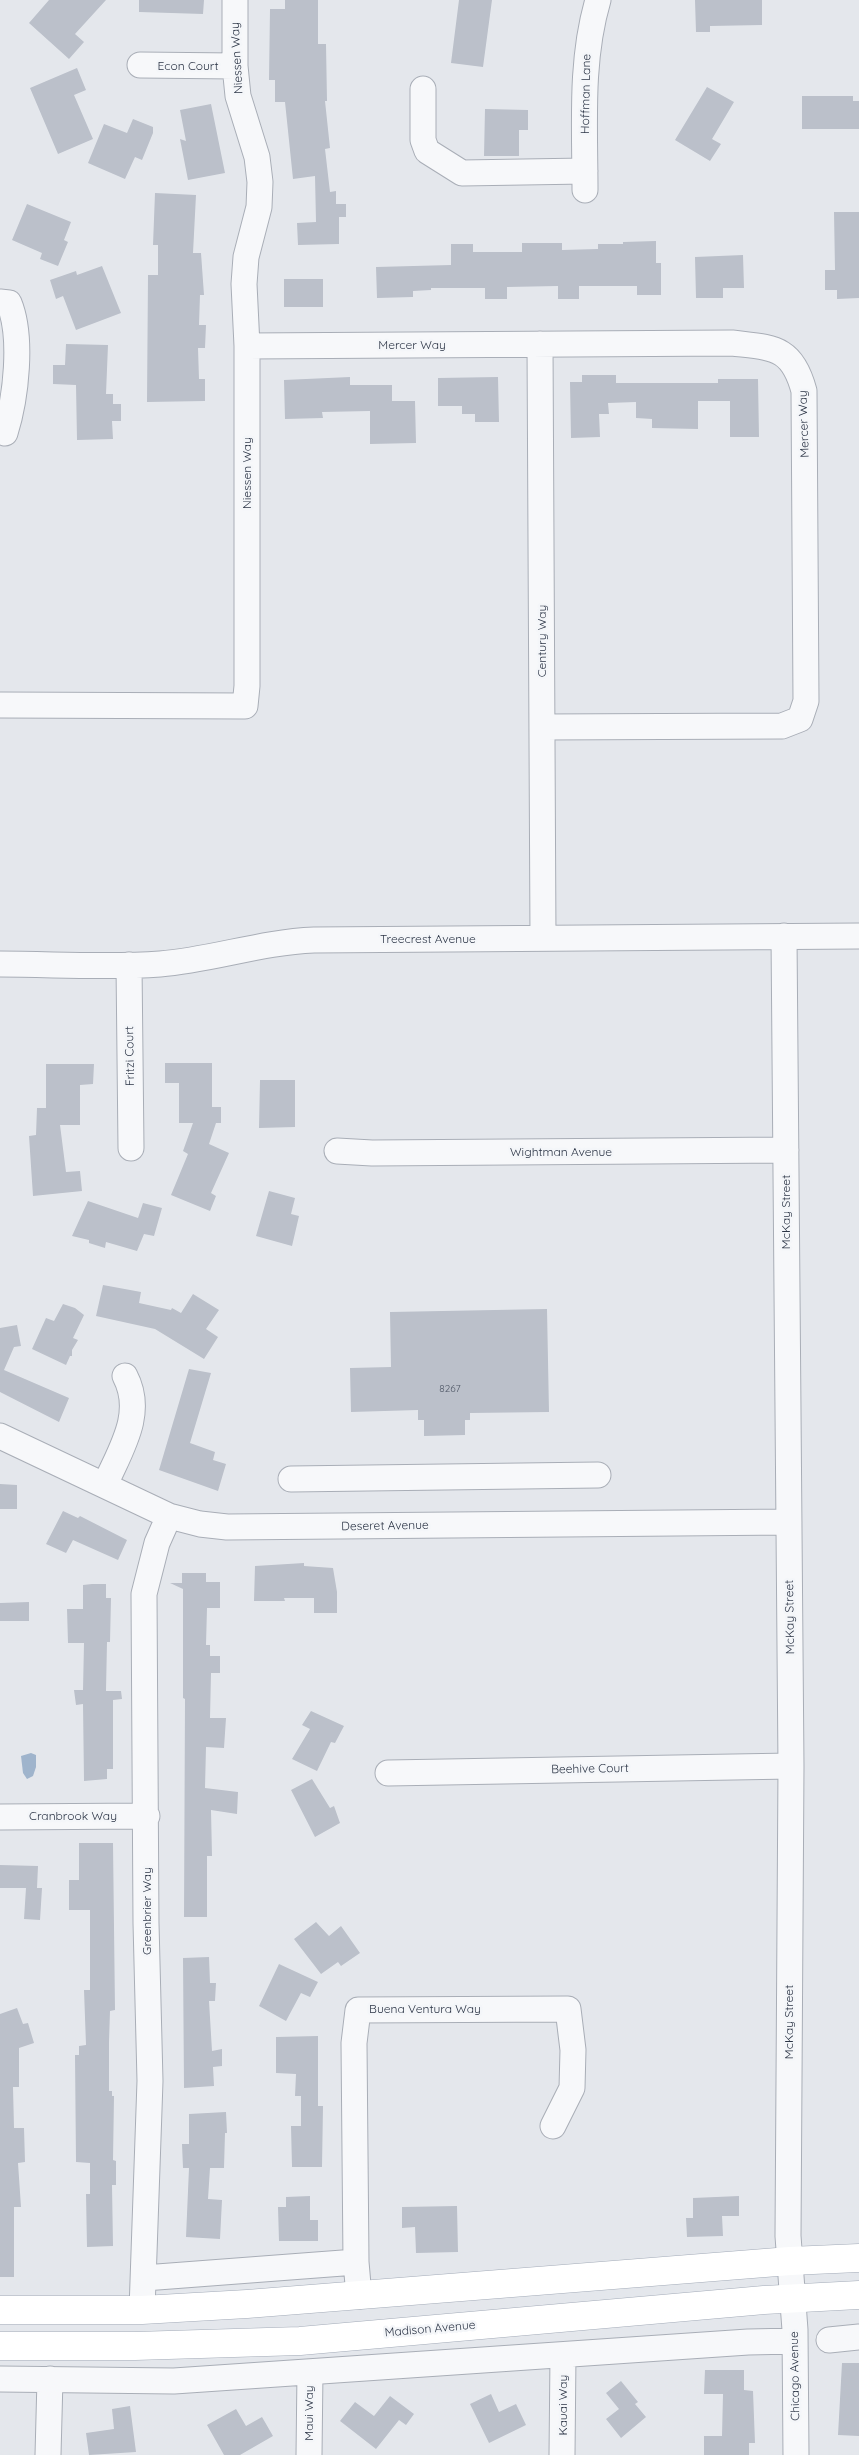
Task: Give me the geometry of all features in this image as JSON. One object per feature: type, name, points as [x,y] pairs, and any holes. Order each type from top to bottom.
[{"type":"main road","points":[[0,2310],[142,2310],[359,2296],[790,2261],[859,2258]]},
{"type":"main road","name":"Madison Avenue","points":[[0,2346],[135,2346],[300,2341],[793,2298],[859,2295]]},
{"type":"main road","points":[[0,2339],[12,2331],[22,2329],[118,2329],[127,2326],[142,2310]]},
{"type":"street","name":"Niessen Way","points":[[0,705],[245,706],[247,686],[246,346],[244,284],[246,257],[259,207],[260,182],[257,157],[238,96],[235,66],[236,0]]},
{"type":"street","name":"Hoffman Lane","points":[[423,89],[424,140],[427,151],[462,173],[585,180],[586,54],[590,26],[598,0]]},
{"type":"street","name":"Econ Court","points":[[140,65],[235,66]]},
{"type":"street","points":[[0,302],[9,303],[15,318],[16,392],[5,433]]},
{"type":"street","name":"Mercer Way","points":[[246,346],[732,343],[770,348],[788,358],[799,371],[804,391],[806,681],[806,701],[800,719],[782,726],[542,727]]},
{"type":"street","name":"Century Way","points":[[540,344],[543,938]]},
{"type":"street","name":"McKay Street","points":[[784,936],[791,1766],[788,2236],[793,2298]]},
{"type":"street","name":"Treecrest Avenue","points":[[0,964],[129,964],[205,958],[267,944],[298,940],[859,936]]},
{"type":"street","name":"Fritzi Court","points":[[129,964],[131,1148]]},
{"type":"street","name":"Wightman Avenue","points":[[337,1151],[382,1153],[786,1150]]},
{"type":"street","points":[[105,1485],[134,1414],[134,1400],[126,1376]]},
{"type":"street","name":"Deseret Avenue","points":[[0,1436],[169,1516],[200,1524],[236,1527],[789,1522]]},
{"type":"street","points":[[291,1479],[598,1474]]},
{"type":"street","name":"Greenbrier Way","points":[[142,2310],[150,2082],[146,1923],[144,1594],[157,1544],[169,1516]]},
{"type":"street","name":"Beehive Court","points":[[388,1773],[791,1766]]},
{"type":"street","name":"Cranbrook Way","points":[[0,1816],[146,1816]]},
{"type":"street","name":"Buena Ventura Way","points":[[359,2296],[356,2262],[354,2043],[358,2010],[568,2009],[573,2050],[572,2088],[553,2126]]},
{"type":"street","points":[[144,2278],[356,2262]]},
{"type":"street","name":"Chicago Avenue","points":[[793,2298],[796,2455]]},
{"type":"street","points":[[829,2340],[859,2337]]},
{"type":"street","points":[[0,2379],[174,2380],[563,2356],[748,2342],[795,2341]]},
{"type":"street","name":"Kauai Way","points":[[562,2455],[563,2356]]},
{"type":"street","name":"Maui Way","points":[[309,2455],[310,2372]]},
{"type":"street","points":[[48,2455],[50,2379]]},
{"type":"water","points":[[31,1753],[36,1755],[36,1767],[33,1776],[27,1779],[23,1773],[21,1756]]},
{"type":"building","points":[[49,0],[106,0],[75,34],[84,42],[69,59],[29,23]]},
{"type":"building","points":[[139,0],[204,0],[203,14],[139,12]]},
{"type":"building","points":[[285,0],[318,0],[318,44],[326,44],[327,101],[325,101],[330,148],[325,149],[330,192],[336,191],[336,204],[346,204],[346,217],[339,217],[339,244],[298,245],[297,223],[316,222],[315,176],[293,179],[285,102],[275,102],[275,80],[269,80],[270,9],[285,9]]},
{"type":"building","points":[[459,0],[492,0],[483,67],[451,63]]},
{"type":"building","points":[[695,0],[762,0],[762,25],[710,26],[710,32],[696,32]]},
{"type":"building","points":[[77,68],[86,90],[74,95],[93,139],[58,154],[30,88]]},
{"type":"building","points":[[707,87],[734,102],[712,139],[721,144],[710,161],[675,140]]},
{"type":"building","points":[[802,96],[853,96],[853,101],[859,101],[859,129],[802,129]]},
{"type":"building","points":[[211,104],[225,173],[188,180],[180,139],[186,141],[180,110]]},
{"type":"building","points":[[485,109],[528,110],[528,130],[519,130],[519,156],[484,156]]},
{"type":"building","points":[[133,119],[153,127],[153,133],[142,160],[135,157],[125,179],[88,163],[104,124],[127,133]]},
{"type":"building","points":[[155,193],[196,195],[193,253],[201,253],[204,295],[200,295],[199,325],[206,325],[205,348],[198,348],[199,379],[205,379],[205,401],[147,402],[148,275],[158,275],[158,245],[153,245]]},
{"type":"building","points":[[27,204],[71,222],[64,240],[68,242],[58,266],[40,259],[42,253],[12,240]]},
{"type":"building","points":[[834,212],[859,212],[859,298],[837,299],[837,290],[825,290],[825,270],[835,270]]},
{"type":"building","points":[[656,241],[656,263],[661,263],[661,295],[637,295],[637,286],[579,286],[579,299],[558,299],[558,286],[507,287],[507,299],[485,299],[485,288],[431,288],[431,290],[413,291],[413,297],[377,298],[376,267],[451,265],[451,244],[473,244],[473,252],[522,252],[522,243],[562,243],[562,250],[598,249],[598,244]]},
{"type":"building","points":[[743,255],[744,288],[723,288],[723,298],[696,298],[695,257]]},
{"type":"building","points":[[102,266],[121,313],[76,330],[63,296],[56,299],[50,280],[76,271],[77,275]]},
{"type":"building","points":[[284,279],[323,279],[323,307],[284,307]]},
{"type":"building","points":[[66,344],[108,345],[106,394],[113,394],[113,404],[121,404],[121,421],[112,421],[113,439],[77,440],[76,385],[53,384],[53,365],[65,365]]},
{"type":"building","points":[[582,375],[616,375],[616,383],[718,383],[718,379],[758,379],[759,437],[730,437],[730,401],[698,401],[698,429],[652,428],[652,419],[636,418],[636,402],[608,403],[609,414],[599,414],[600,437],[571,438],[570,382],[582,382]]},
{"type":"building","points":[[350,377],[350,385],[392,385],[392,401],[415,401],[416,443],[370,444],[370,411],[322,412],[323,418],[285,419],[284,380]]},
{"type":"building","points":[[498,377],[499,422],[475,422],[475,414],[462,414],[462,406],[438,406],[438,378]]},
{"type":"building","points":[[165,1063],[212,1063],[212,1107],[221,1107],[221,1123],[216,1123],[209,1144],[229,1153],[211,1193],[216,1196],[210,1211],[171,1195],[188,1154],[183,1151],[193,1123],[179,1123],[179,1083],[165,1083]]},
{"type":"building","points":[[46,1064],[94,1064],[93,1084],[80,1085],[80,1125],[60,1125],[66,1172],[80,1171],[82,1191],[33,1196],[29,1136],[36,1135],[37,1108],[46,1108]]},
{"type":"building","points":[[260,1080],[295,1080],[295,1127],[259,1128]]},
{"type":"building","points":[[269,1191],[295,1198],[291,1214],[299,1216],[292,1246],[256,1236]]},
{"type":"building","points":[[88,1201],[138,1218],[143,1203],[162,1208],[154,1236],[144,1234],[137,1251],[106,1242],[105,1248],[89,1243],[89,1240],[72,1236]]},
{"type":"building","points":[[103,1285],[141,1292],[139,1303],[171,1310],[172,1308],[181,1313],[193,1294],[219,1310],[206,1329],[218,1337],[204,1359],[155,1329],[96,1316]]},
{"type":"building","points":[[63,1304],[75,1308],[84,1315],[73,1338],[78,1340],[72,1350],[72,1356],[70,1356],[66,1365],[32,1349],[46,1318],[54,1321]]},
{"type":"building","points":[[547,1309],[549,1412],[470,1413],[470,1420],[465,1420],[465,1435],[424,1436],[424,1420],[418,1420],[418,1410],[351,1412],[350,1368],[391,1367],[390,1312]]},
{"type":"building","points":[[17,1325],[21,1346],[14,1347],[4,1370],[69,1398],[59,1422],[0,1392],[0,1328]]},
{"type":"building","points":[[189,1369],[211,1373],[190,1443],[215,1452],[213,1460],[226,1464],[218,1491],[159,1470]]},
{"type":"building","points":[[0,1484],[17,1485],[17,1509],[0,1509]]},
{"type":"building","points":[[63,1511],[78,1518],[80,1516],[127,1540],[118,1560],[73,1540],[66,1553],[46,1544]]},
{"type":"building","points":[[304,1563],[304,1566],[333,1568],[337,1592],[337,1613],[314,1613],[314,1598],[284,1598],[285,1601],[254,1601],[255,1566]]},
{"type":"building","points":[[182,1573],[206,1573],[206,1582],[220,1582],[220,1608],[207,1608],[206,1645],[210,1645],[210,1656],[220,1656],[220,1673],[211,1673],[210,1718],[226,1718],[224,1748],[206,1747],[205,1788],[238,1792],[237,1814],[211,1810],[212,1856],[207,1856],[207,1917],[184,1917],[185,1699],[183,1698],[183,1589],[170,1583],[182,1583]]},
{"type":"building","points":[[106,1584],[106,1598],[111,1598],[110,1642],[107,1642],[106,1691],[121,1691],[122,1699],[113,1700],[113,1769],[107,1769],[107,1779],[84,1781],[83,1704],[76,1705],[74,1690],[83,1690],[84,1643],[68,1643],[67,1609],[83,1609],[83,1585]]},
{"type":"building","points":[[29,1602],[29,1621],[0,1621],[0,1603]]},
{"type":"building","points":[[311,1711],[344,1726],[335,1743],[331,1742],[317,1771],[292,1759],[310,1729],[302,1725]]},
{"type":"building","points":[[312,1779],[330,1808],[334,1806],[340,1823],[315,1837],[291,1790]]},
{"type":"building","points":[[79,1843],[113,1843],[115,2010],[110,2011],[109,2091],[112,2091],[112,2096],[114,2096],[113,2160],[116,2161],[116,2185],[112,2185],[113,2246],[87,2247],[86,2194],[90,2194],[90,2163],[76,2162],[75,2055],[79,2055],[79,2046],[86,2045],[84,1990],[90,1990],[90,1910],[69,1910],[69,1880],[79,1880]]},
{"type":"building","points":[[0,1865],[38,1866],[37,1888],[42,1888],[40,1920],[24,1919],[26,1888],[0,1888]]},
{"type":"building","points":[[316,1922],[329,1936],[341,1926],[360,1953],[341,1966],[338,1962],[321,1974],[294,1939]]},
{"type":"building","points":[[209,1957],[210,1983],[216,1983],[215,2001],[209,2001],[212,2051],[222,2049],[222,2066],[213,2067],[214,2086],[184,2088],[183,1958]]},
{"type":"building","points":[[279,1964],[318,1982],[310,1997],[301,1993],[286,2021],[259,2006]]},
{"type":"building","points":[[17,2008],[23,2024],[28,2023],[34,2043],[19,2048],[19,2087],[13,2087],[14,2128],[24,2128],[25,2162],[18,2163],[21,2207],[14,2207],[14,2277],[0,2277],[0,2014]]},
{"type":"building","points":[[318,2036],[318,2106],[323,2106],[322,2167],[292,2167],[291,2126],[301,2126],[301,2096],[295,2096],[296,2074],[276,2073],[276,2037]]},
{"type":"building","points":[[226,2112],[227,2133],[225,2133],[224,2168],[210,2168],[208,2199],[222,2200],[220,2239],[186,2237],[189,2168],[183,2168],[182,2144],[189,2144],[189,2114]]},
{"type":"building","points":[[310,2196],[310,2220],[318,2220],[318,2241],[279,2241],[278,2207],[286,2207],[286,2197]]},
{"type":"building","points":[[739,2196],[739,2216],[722,2216],[723,2236],[687,2237],[686,2218],[693,2218],[693,2198]]},
{"type":"building","points":[[457,2206],[458,2252],[416,2253],[415,2227],[402,2228],[402,2207]]},
{"type":"building","points":[[842,2363],[859,2363],[859,2436],[838,2435]]},
{"type":"building","points":[[705,2370],[744,2370],[744,2390],[753,2391],[755,2443],[749,2443],[749,2455],[704,2455],[704,2436],[722,2436],[723,2394],[704,2394]]},
{"type":"building","points":[[621,2381],[638,2402],[635,2404],[646,2417],[621,2438],[606,2419],[619,2409],[606,2393]]},
{"type":"building","points":[[491,2394],[499,2412],[516,2404],[526,2425],[489,2443],[470,2404]]},
{"type":"building","points":[[390,2396],[414,2414],[406,2425],[399,2420],[376,2449],[340,2421],[355,2402],[374,2416]]},
{"type":"building","points":[[130,2406],[136,2452],[89,2455],[86,2433],[114,2429],[112,2409]]},
{"type":"building","points":[[236,2409],[246,2426],[262,2417],[273,2436],[240,2455],[224,2455],[207,2425]]}]
